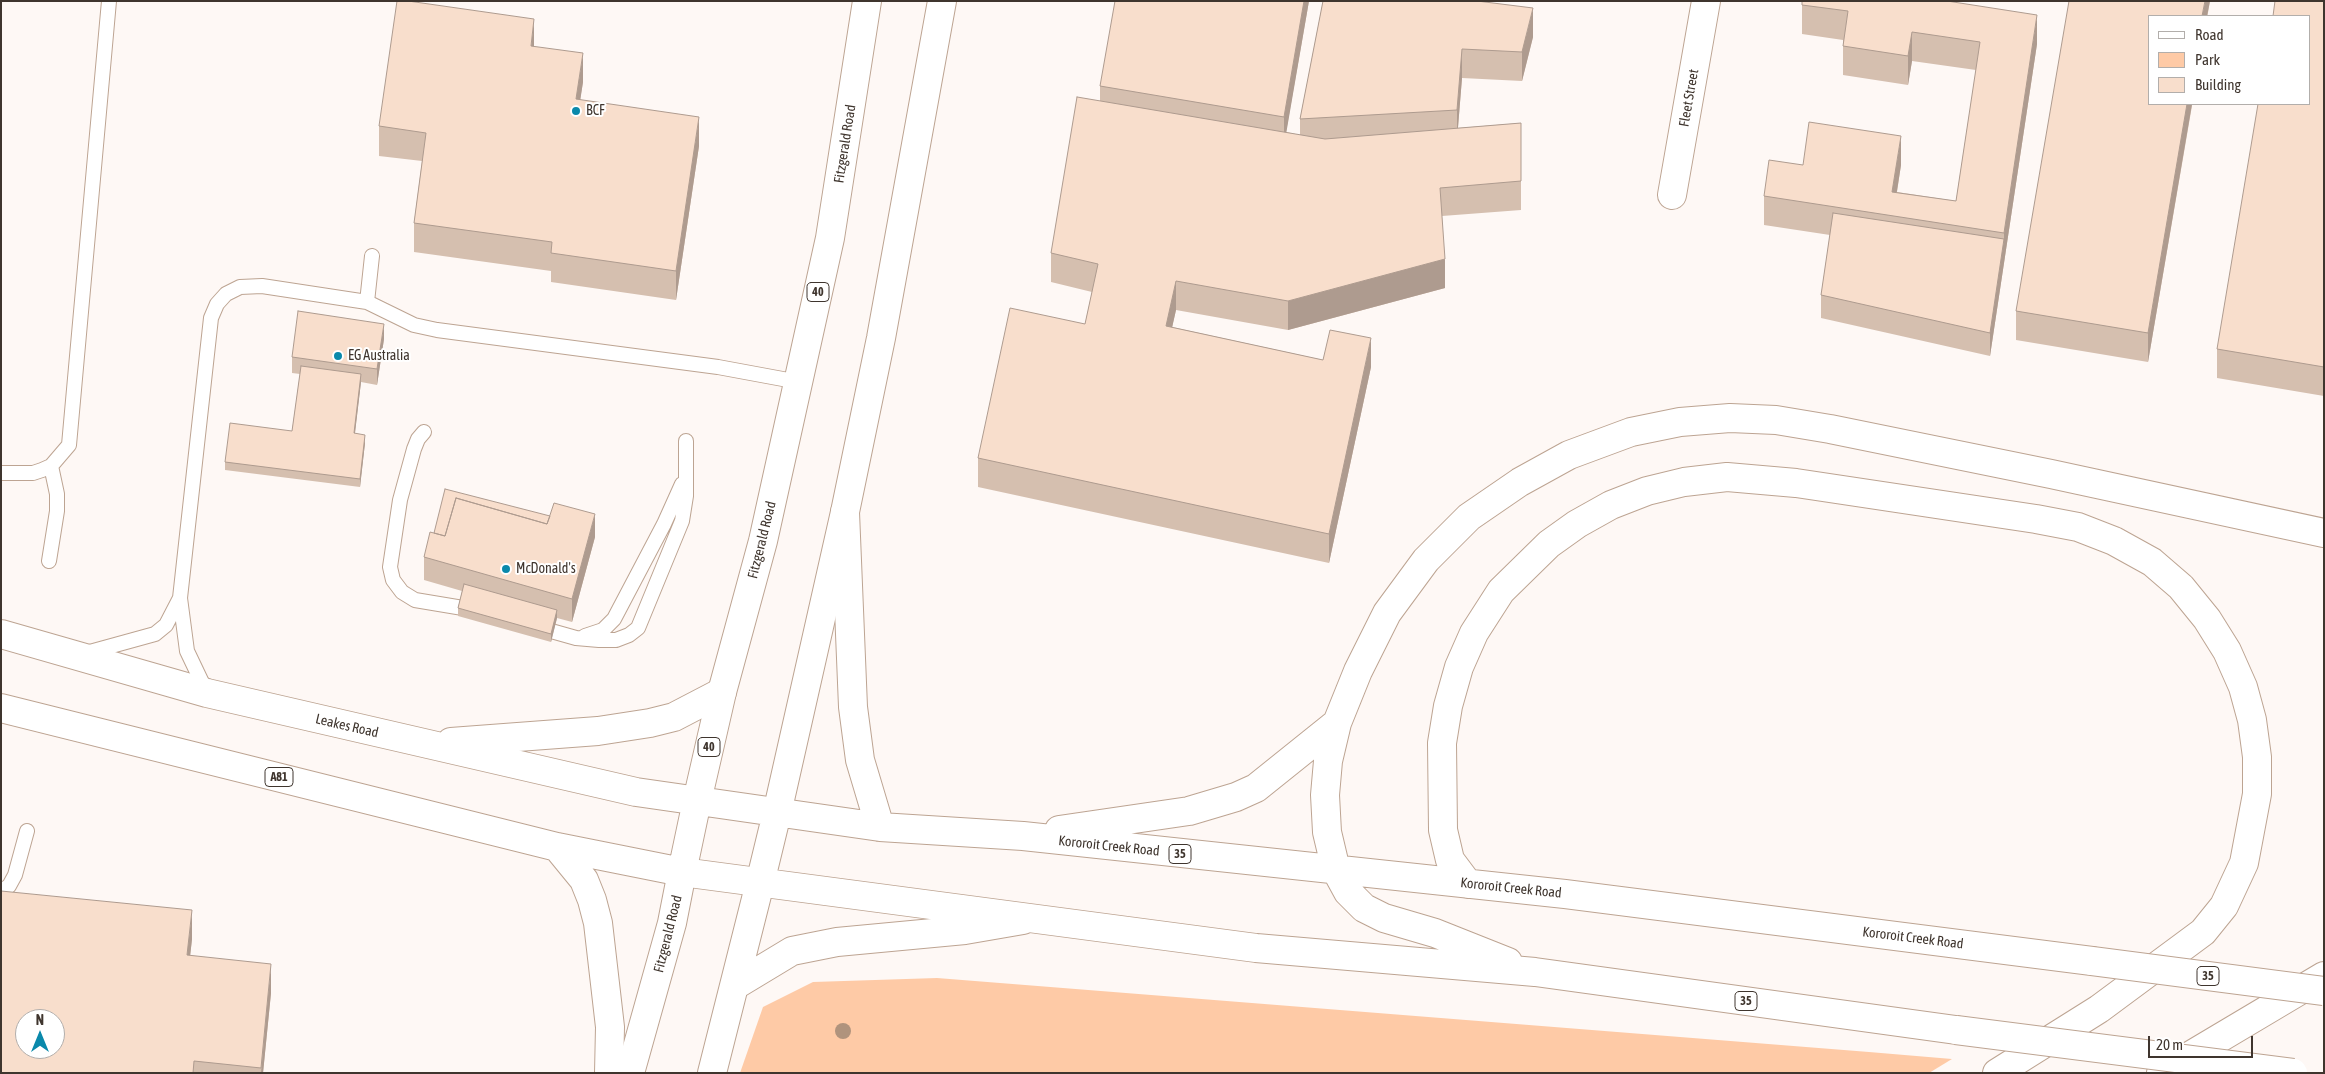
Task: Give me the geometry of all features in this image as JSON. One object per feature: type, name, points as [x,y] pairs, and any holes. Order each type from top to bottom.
[{"type":"main road","name":"Fitzgerald Road","points":[[630,1073],[672,923],[722,692],[763,541],[799,382],[830,238],[867,1]]},
{"type":"main road","points":[[712,1073],[777,813],[845,512],[883,328],[942,1]]},
{"type":"main road","name":"Fleet Street","points":[[1672,195],[1706,1]]},
{"type":"main road","points":[[1535,972],[1435,933],[1384,918],[1364,908],[1348,892],[1336,870],[1327,832],[1325,795],[1328,761],[1338,723],[1358,671],[1387,613],[1426,560],[1469,517],[1520,482],[1570,454],[1631,432],[1680,422],[1730,418],[1776,420],[1830,429],[2324,534]]},
{"type":"main road","points":[[1468,884],[1450,860],[1443,830],[1442,743],[1448,706],[1459,667],[1474,632],[1501,591],[1549,544],[1577,524],[1611,505],[1646,491],[1684,482],[1727,477],[1796,483],[2036,518],[2078,527],[2114,541],[2152,562],[2181,587],[2207,619],[2227,651],[2245,695],[2252,720],[2257,757],[2257,794],[2244,863],[2224,906],[2203,932],[2100,1009],[1997,1073]]},
{"type":"main road","points":[[845,512],[853,707],[860,760],[880,827]]},
{"type":"main road","name":"Leakes Road","points":[[1,634],[207,693],[636,792],[697,801]]},
{"type":"main road","points":[[424,744],[598,731],[650,723],[674,718],[722,692]]},
{"type":"main road","name":"A81","points":[[1,708],[557,847],[682,872]]},
{"type":"main road","points":[[1023,836],[1189,810],[1236,797],[1256,788],[1270,778],[1338,723]]},
{"type":"main road","name":"Kororoit Creek Road","points":[[697,801],[880,827],[1023,836],[1575,895],[2324,991]]},
{"type":"main road","points":[[557,847],[584,880],[596,916],[610,1027],[609,1073]]},
{"type":"main road","points":[[682,872],[760,883]]},
{"type":"main road","name":"35","points":[[760,883],[1256,948],[1535,972],[1956,1030],[2294,1073]]},
{"type":"main road","points":[[734,986],[792,951],[837,942],[965,930],[1037,918]]},
{"type":"main road","points":[[2162,1073],[2324,976]]},
{"type":"lane","points":[[1,473],[32,473],[50,466],[69,445],[109,1]]},
{"type":"lane","points":[[367,302],[372,256]]},
{"type":"lane","points":[[207,693],[187,651],[180,598],[211,318],[226,294],[240,287],[262,286],[367,302],[414,325],[437,330],[718,367],[799,382]]},
{"type":"lane","points":[[424,432],[418,439],[414,449],[400,500],[390,567],[393,580],[402,592],[415,600],[461,606],[490,614]]},
{"type":"lane","points":[[519,622],[576,638],[616,640],[629,636],[638,628],[682,521],[687,471],[686,441]]},
{"type":"lane","points":[[49,561],[57,511],[56,494],[50,466]]},
{"type":"lane","points":[[576,638],[603,630],[614,619],[664,524],[687,471]]},
{"type":"lane","points":[[79,655],[155,634],[166,625],[180,598]]},
{"type":"lane","points":[[1,891],[10,886],[16,874],[28,832]]},
{"type":"green space","points":[[937,978],[1952,1059],[1929,1073],[740,1073],[763,1007],[813,982]]},
{"type":"building","points":[[397,1],[534,19],[531,46],[583,53],[576,99],[699,117],[676,271],[551,253],[552,242],[414,223],[426,133],[379,126]]},
{"type":"building","points":[[1115,1],[1304,1],[1284,117],[1100,86]]},
{"type":"building","points":[[1323,1],[1477,1],[1533,8],[1522,52],[1462,49],[1457,110],[1300,119]]},
{"type":"building","points":[[1802,1],[1947,1],[2037,15],[2004,233],[1764,196],[1769,160],[1803,165],[1809,122],[1901,136],[1892,192],[1956,201],[1980,42],[1912,32],[1908,56],[1843,46],[1848,11],[1802,5]]},
{"type":"building","points":[[2069,1],[2205,1],[2202,15],[2148,15],[2148,105],[2187,105],[2148,333],[2016,311]]},
{"type":"building","points":[[2275,1],[2324,1],[2324,367],[2217,349],[2258,105],[2310,105],[2310,15],[2273,15]]},
{"type":"building","points":[[1077,97],[1325,139],[1521,123],[1521,181],[1440,188],[1445,259],[1288,301],[1176,281],[1166,326],[1323,360],[1330,330],[1371,338],[1329,534],[978,458],[1010,308],[1085,324],[1098,264],[1051,253]]},
{"type":"building","points":[[1833,213],[2004,239],[1990,333],[1821,295]]},
{"type":"building","name":"EG Australia","points":[[298,311],[384,324],[377,369],[292,357]]},
{"type":"building","points":[[301,366],[361,374],[354,433],[365,435],[360,479],[225,462],[230,423],[292,431]]},
{"type":"building","points":[[445,489],[550,516],[547,524],[456,498],[445,536],[434,533]]},
{"type":"building","name":"McDonald's","points":[[456,498],[547,524],[554,503],[595,514],[572,599],[424,557],[430,532],[445,536]]},
{"type":"building","points":[[464,584],[557,610],[551,634],[458,608]]},
{"type":"building","points":[[1,891],[192,910],[187,955],[271,964],[261,1068],[194,1061],[193,1073],[1,1073]]},
{"type":"place","name":"BCF","points":[[576,111]]},
{"type":"place","name":"EG Australia","points":[[338,356]]},
{"type":"place","name":"McDonald's","points":[[506,569]]}]
